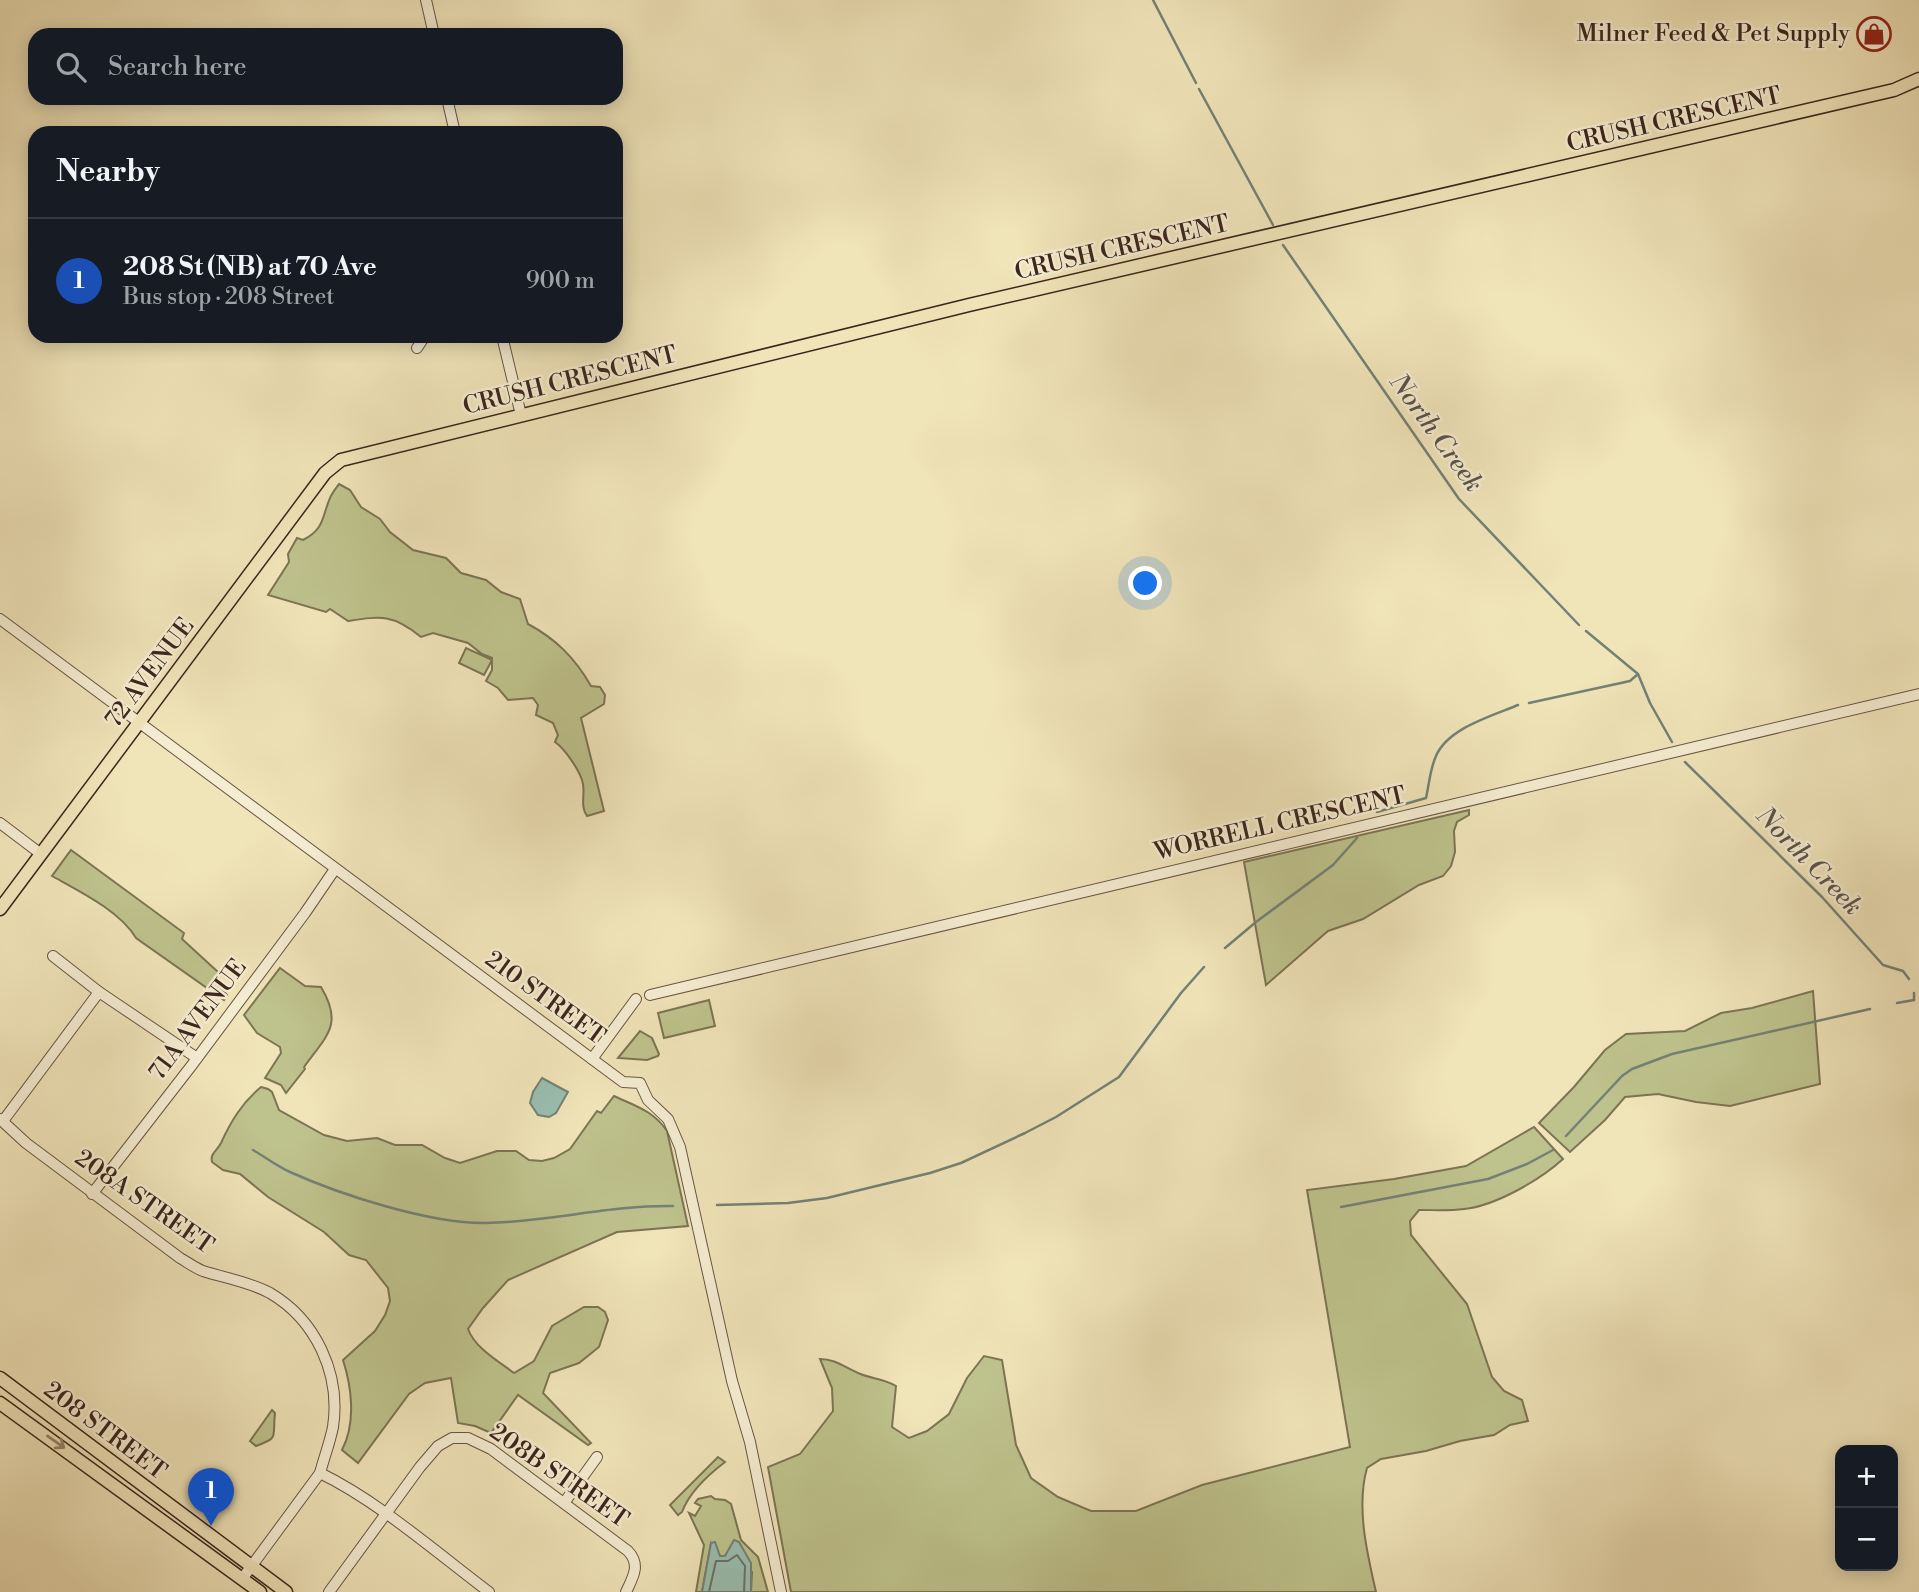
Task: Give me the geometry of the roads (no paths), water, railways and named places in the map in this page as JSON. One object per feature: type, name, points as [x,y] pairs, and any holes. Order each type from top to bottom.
[{"type":"main road","name":"CRUSH CRESCENT","points":[[335,464],[349,457],[983,302],[1886,92],[1919,79]]},
{"type":"main road","name":"72 AVENUE","points":[[0,909],[325,473],[335,464]]},
{"type":"main road","name":"208 STREET","points":[[0,1378],[286,1592]]},
{"type":"main road","name":"208 STREET","points":[[0,1402],[260,1592]]},
{"type":"street","points":[[426,0],[432,28]]},
{"type":"street","points":[[449,105],[453,126]]},
{"type":"street","points":[[416,348],[420,343]]},
{"type":"street","points":[[504,343],[521,415]]},
{"type":"street","name":"210 STREET","points":[[2,624],[139,722],[623,1082],[640,1083],[648,1100],[663,1112],[676,1132],[732,1381],[750,1442],[781,1592]]},
{"type":"street","name":"WORRELL CRESCENT","points":[[650,995],[1919,694]]},
{"type":"street","points":[[0,823],[41,854]]},
{"type":"street","name":"71A AVENUE","points":[[92,1194],[197,1058],[335,869]]},
{"type":"street","points":[[53,957],[99,992],[197,1058]]},
{"type":"street","points":[[1,1120],[99,992]]},
{"type":"street","points":[[592,1059],[636,999]]},
{"type":"street","name":"208A STREET","points":[[1,1120],[92,1194],[190,1264],[268,1292],[293,1310],[313,1333],[328,1363],[334,1395],[333,1427],[320,1473]]},
{"type":"street","name":"208B STREET","points":[[386,1515],[438,1447],[452,1438],[468,1438],[491,1449],[628,1551],[635,1562],[636,1570],[626,1592]]},
{"type":"street","points":[[564,1503],[597,1457]]},
{"type":"street","points":[[242,1578],[320,1473],[386,1515],[489,1592]]},
{"type":"street","points":[[329,1592],[386,1515]]},
{"type":"water","points":[[542,1078],[568,1092],[556,1113],[549,1117],[538,1115],[530,1103]]},
{"type":"water","points":[[734,1540],[739,1542],[751,1563],[751,1592],[702,1592],[711,1543],[715,1542],[720,1556],[725,1556]]},
{"type":"waterway","name":"North Creek","points":[[1153,0],[1196,83]]},
{"type":"waterway","name":"North Creek","points":[[1199,89],[1273,225]]},
{"type":"waterway","name":"North Creek","points":[[1283,245],[1459,499],[1579,625]]},
{"type":"waterway","name":"North Creek","points":[[1586,631],[1638,674],[1650,703],[1672,742]]},
{"type":"waterway","points":[[1529,703],[1630,681],[1638,674]]},
{"type":"waterway","points":[[1377,812],[1426,798],[1434,761],[1442,746],[1460,730],[1518,705]]},
{"type":"waterway","name":"North Creek","points":[[1685,762],[1822,897],[1883,965],[1903,971],[1909,979]]},
{"type":"waterway","points":[[1225,948],[1333,865],[1357,838]]},
{"type":"waterway","points":[[717,1205],[788,1203],[827,1198],[961,1163],[1025,1133],[1056,1117],[1119,1077],[1181,993],[1204,967]]},
{"type":"waterway","name":"North Creek","points":[[1914,993],[1914,1000]]},
{"type":"waterway","points":[[1897,1003],[1914,1000]]},
{"type":"waterway","points":[[1566,1136],[1622,1076],[1632,1069],[1672,1054],[1870,1009]]},
{"type":"waterway","points":[[253,1150],[290,1172],[334,1190],[439,1219],[510,1222],[626,1208],[673,1206]]},
{"type":"waterway","points":[[1341,1207],[1488,1179],[1527,1164],[1553,1150]]},
{"type":"place","name":"Milner Feed & Pet Supply","points":[[1874,34]]},
{"type":"place","name":"208 St (NB) at 70 Ave","points":[[211,1526]]}]
